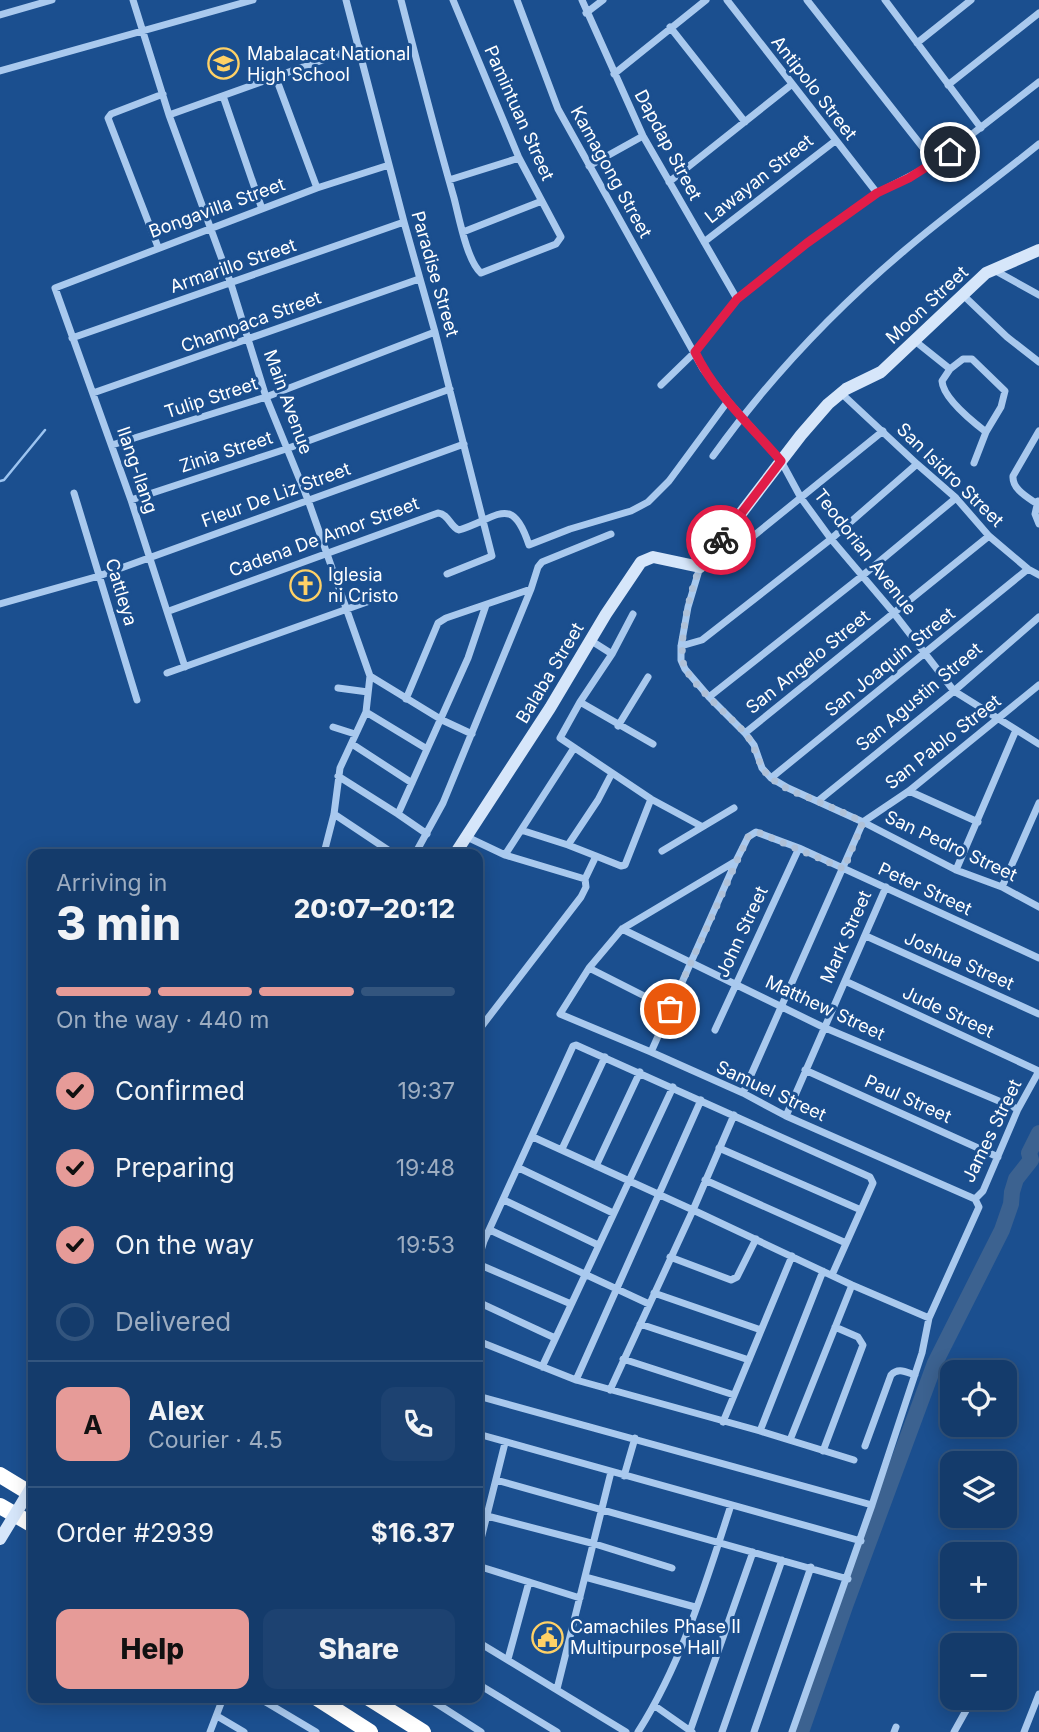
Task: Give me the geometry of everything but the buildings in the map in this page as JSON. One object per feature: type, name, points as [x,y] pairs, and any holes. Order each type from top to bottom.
[{"type":"highway","points":[[0,1475],[28,1492]]},
{"type":"highway","points":[[0,1506],[28,1522]]},
{"type":"highway","points":[[325,1703],[370,1732]]},
{"type":"highway","points":[[377,1703],[423,1732]]},
{"type":"street","points":[[0,15],[52,0]]},
{"type":"street","name":"Main Avenue","points":[[134,0],[169,115],[231,285],[266,397],[308,500],[370,676],[366,712],[338,776],[334,814],[326,849]]},
{"type":"street","points":[[0,71],[253,0]]},
{"type":"street","name":"Paradise Street","points":[[346,0],[492,556],[447,573]]},
{"type":"street","points":[[401,0],[463,232],[542,201]]},
{"type":"street","name":"Pamintuan Street","points":[[453,0],[519,158],[561,237],[556,244],[481,273],[476,268],[463,232]]},
{"type":"street","name":"Kamagong Street","points":[[517,0],[558,109],[695,352]]},
{"type":"street","name":"Dapdap Street","points":[[582,0],[643,136],[737,299]]},
{"type":"street","points":[[586,13],[603,0]]},
{"type":"street","points":[[614,74],[706,0]]},
{"type":"street","name":"Antipolo Street","points":[[727,0],[877,193]]},
{"type":"street","points":[[807,0],[935,163]]},
{"type":"street","points":[[885,0],[981,128]]},
{"type":"street","points":[[917,43],[971,0]]},
{"type":"street","points":[[948,85],[1039,13]]},
{"type":"street","points":[[670,27],[745,122]]},
{"type":"street","points":[[169,115],[359,47]]},
{"type":"street","points":[[276,78],[317,188]]},
{"type":"street","points":[[661,385],[695,352],[737,299],[807,243],[877,193],[935,163],[1039,82]]},
{"type":"street","points":[[669,182],[791,85]]},
{"type":"street","points":[[158,247],[108,118],[111,114],[163,94]]},
{"type":"street","points":[[223,96],[262,209]]},
{"type":"street","points":[[589,166],[643,136]]},
{"type":"street","name":"Lawayan Street","points":[[704,243],[835,141]]},
{"type":"street","points":[[713,456],[741,416],[829,321],[905,250],[1039,144]]},
{"type":"street","points":[[449,180],[519,158]]},
{"type":"street","name":"Bongavilla Street","points":[[57,285],[317,188],[389,164]]},
{"type":"street","name":"Armarillo Street","points":[[72,338],[231,285],[404,222]]},
{"type":"street","name":"Moon Street","points":[[700,567],[814,418],[841,393],[881,372],[993,269],[1039,250]]},
{"type":"street","points":[[993,269],[1039,295]]},
{"type":"street","name":"Champaca Street","points":[[93,393],[419,279]]},
{"type":"street","name":"Ilang-Ilang","points":[[57,285],[56,292],[131,499],[185,667]]},
{"type":"street","points":[[963,295],[1007,337],[1039,362]]},
{"type":"street","name":"Tulip Street","points":[[112,445],[266,397],[435,332]]},
{"type":"street","points":[[915,341],[950,369]]},
{"type":"street","name":"Teodorian Avenue","points":[[695,352],[703,369],[728,401],[781,461],[801,498],[831,539],[893,612],[954,691],[1039,744]]},
{"type":"street","points":[[974,463],[986,432],[1002,407],[1005,391],[972,359],[963,359],[950,369],[942,381],[943,389],[975,424],[986,432]]},
{"type":"street","name":"Zinia Street","points":[[131,499],[286,449],[450,389]]},
{"type":"street","name":"San Isidro Street","points":[[841,393],[956,498],[989,536],[1039,575]]},
{"type":"street","points":[[484,522],[499,514],[509,512],[516,515],[529,545],[640,507],[669,481],[728,401]]},
{"type":"street","points":[[771,778],[762,768],[754,745],[746,733],[709,697],[685,669],[681,660],[688,607],[700,567],[716,565],[883,431]]},
{"type":"street","points":[[1039,431],[1012,481],[1014,486],[1038,502],[1036,519],[1039,524]]},
{"type":"street","name":"Fleur De Liz Street","points":[[0,604],[149,559],[464,444]]},
{"type":"street","points":[[681,646],[702,640],[831,539],[917,464]]},
{"type":"street","name":"Cattleya","points":[[74,494],[137,700]]},
{"type":"street","points":[[709,697],[956,498]]},
{"type":"street","name":"Cadena De Amor Street","points":[[169,611],[438,513],[442,513],[459,530],[484,522]]},
{"type":"street","points":[[418,849],[443,803],[538,567],[542,562],[611,534]]},
{"type":"street","name":"San Angelo Street","points":[[746,733],[989,536]]},
{"type":"street","name":"Balaba Street","points":[[458,849],[550,708],[635,569],[645,559],[663,558],[700,567]]},
{"type":"street","name":"San Joaquin Street","points":[[771,778],[1028,569]]},
{"type":"street","points":[[406,699],[438,623],[531,589]]},
{"type":"street","points":[[167,673],[381,597]]},
{"type":"street","points":[[398,814],[442,720],[472,648],[486,605]]},
{"type":"street","points":[[633,614],[612,654],[560,735],[561,739],[651,799],[701,826]]},
{"type":"street","name":"San Agustin Street","points":[[818,801],[954,691],[1039,617]]},
{"type":"street","points":[[590,640],[612,654]]},
{"type":"street","points":[[370,676],[442,720],[472,734]]},
{"type":"street","points":[[618,726],[648,677]]},
{"type":"street","name":"San Pablo Street","points":[[863,822],[909,791],[1039,685]]},
{"type":"street","points":[[338,688],[368,692]]},
{"type":"street","points":[[580,702],[653,744]]},
{"type":"street","points":[[366,712],[427,749]]},
{"type":"street","points":[[333,727],[355,734]]},
{"type":"street","points":[[956,870],[1016,730]]},
{"type":"street","points":[[352,744],[412,783]]},
{"type":"street","points":[[505,855],[573,748]]},
{"type":"street","points":[[568,845],[598,800],[612,773]]},
{"type":"street","points":[[338,776],[427,834]]},
{"type":"street","name":"San Pedro Street","points":[[771,778],[956,870],[1003,887],[1039,907]]},
{"type":"street","points":[[909,791],[978,822]]},
{"type":"street","points":[[521,830],[621,866],[625,865],[651,799]]},
{"type":"street","points":[[1003,887],[1039,803]]},
{"type":"street","points":[[662,851],[734,808]]},
{"type":"street","points":[[334,814],[386,849]]},
{"type":"street","points":[[743,1093],[863,822]]},
{"type":"street","name":"Peter Street","points":[[736,861],[748,837],[760,833],[799,848],[1039,958]]},
{"type":"street","points":[[467,836],[505,855],[586,879]]},
{"type":"street","name":"John Street","points":[[715,1030],[799,848]]},
{"type":"street","points":[[483,1024],[581,897],[596,856]]},
{"type":"street","points":[[670,1009],[589,968],[622,929],[736,861]]},
{"type":"street","points":[[651,1052],[736,861]]},
{"type":"street","name":"Mark Street","points":[[786,1116],[886,887]]},
{"type":"street","name":"Matthew Street","points":[[622,929],[823,1027],[1018,1109]]},
{"type":"street","name":"Joshua Street","points":[[866,936],[1039,1014]]},
{"type":"street","name":"Samuel Street","points":[[589,968],[560,1014],[743,1093],[786,1116],[972,1198]]},
{"type":"street","name":"Jude Street","points":[[845,981],[1039,1071]]},
{"type":"street","points":[[483,1247],[573,1046],[581,1046],[872,1179],[873,1183],[832,1275]]},
{"type":"street","points":[[562,1149],[606,1056]]},
{"type":"street","name":"Paul Street","points":[[805,1070],[998,1157]]},
{"type":"street","name":"James Street","points":[[929,1318],[979,1207],[972,1198],[983,1191],[1018,1109],[1039,1071]]},
{"type":"street","points":[[596,1166],[639,1072]]},
{"type":"street","points":[[542,1367],[673,1087]]},
{"type":"street","points":[[576,1380],[701,1100]]},
{"type":"street","points":[[610,1390],[734,1115]]},
{"type":"street","points":[[533,1137],[929,1318],[915,1375],[861,1541],[792,1732]]},
{"type":"street","points":[[719,1148],[861,1210]]},
{"type":"street","points":[[519,1168],[613,1213]]},
{"type":"street","points":[[705,1180],[846,1243]]},
{"type":"street","points":[[504,1200],[598,1245]]},
{"type":"street","points":[[489,1230],[649,1304]]},
{"type":"street","points":[[670,1257],[731,1280],[737,1277],[756,1239]]},
{"type":"street","points":[[723,1422],[792,1256]]},
{"type":"street","points":[[483,1264],[571,1304]]},
{"type":"street","points":[[760,1431],[823,1271]]},
{"type":"street","points":[[790,1440],[852,1285]]},
{"type":"street","points":[[654,1293],[761,1330]]},
{"type":"street","points":[[483,1304],[555,1338]]},
{"type":"street","points":[[640,1324],[749,1360]]},
{"type":"street","points":[[823,1451],[863,1345],[858,1337],[835,1327]]},
{"type":"street","points":[[483,1343],[576,1380],[854,1460]]},
{"type":"street","points":[[623,1359],[734,1395]]},
{"type":"street","points":[[865,1446],[891,1375],[898,1370],[915,1375]]},
{"type":"street","points":[[483,1397],[872,1505]]},
{"type":"street","points":[[483,1436],[861,1541]]},
{"type":"street","points":[[625,1476],[635,1438]]},
{"type":"street","points":[[483,1532],[505,1443]]},
{"type":"street","points":[[557,1689],[611,1472]]},
{"type":"street","points":[[496,1480],[848,1579]]},
{"type":"street","points":[[0,1539],[28,1493]]},
{"type":"street","points":[[638,1732],[656,1706],[673,1669],[731,1504]]},
{"type":"street","points":[[487,1516],[595,1544],[672,1568]]},
{"type":"street","points":[[656,1706],[691,1731],[753,1552]]},
{"type":"street","points":[[722,1732],[782,1560]]},
{"type":"street","points":[[754,1732],[811,1567]]},
{"type":"street","points":[[483,1568],[580,1598]]},
{"type":"street","points":[[585,1577],[695,1607]]},
{"type":"street","points":[[508,1660],[529,1582]]},
{"type":"street","points":[[483,1645],[626,1732]]},
{"type":"street","points":[[483,1687],[556,1732]]},
{"type":"street","points":[[1024,1732],[1039,1694]]},
{"type":"street","points":[[210,1732],[221,1703]]},
{"type":"street","points":[[267,1703],[316,1732]]},
{"type":"street","points":[[436,1703],[481,1732]]},
{"type":"street","points":[[954,1732],[966,1710]]},
{"type":"street","points":[[217,1716],[244,1732]]},
{"type":"waterway","points":[[0,481],[4,480],[45,430]]},
{"type":"waterway","points":[[801,1732],[935,1363],[1002,1230],[1016,1179],[1031,1160],[1029,1153],[1039,1133]]},
{"type":"way so far","points":[[670,1009],[748,837],[756,832],[760,833],[844,869],[863,822],[771,778],[762,768],[754,745],[746,733],[685,669],[681,660],[681,646],[688,607],[700,567],[721,540]]},
{"type":"place","name":"Mabalacat National High School","points":[[224,64]]},
{"type":"place","name":"Iglesia ni Cristo","points":[[305,585]]},
{"type":"place","name":"Camachiles Phase II Multipurpose Hall","points":[[547,1637]]},
{"type":"route","points":[[721,540],[781,461],[728,401],[703,369],[695,352],[737,299],[807,243],[877,193],[909,178],[950,152]]}]
